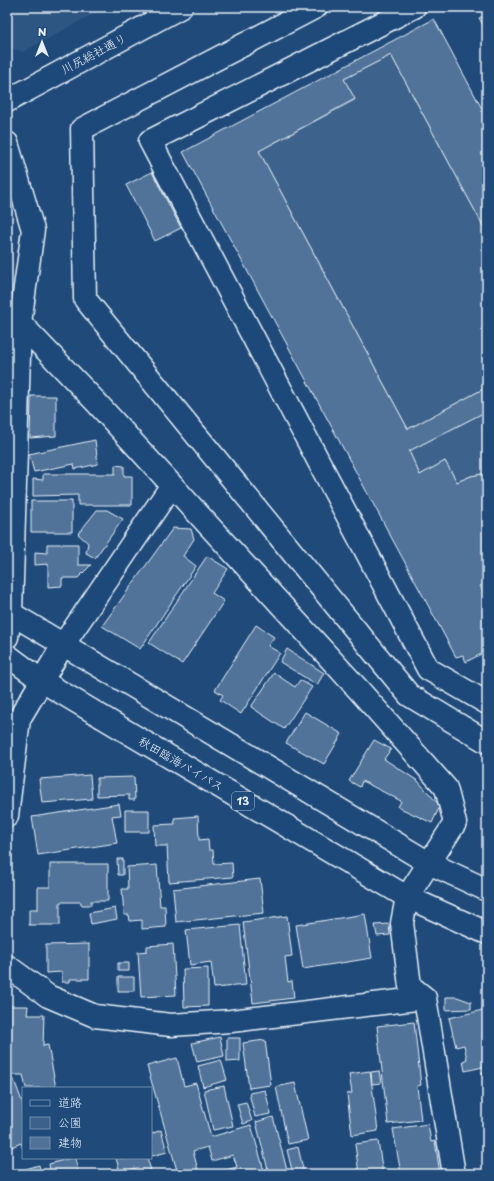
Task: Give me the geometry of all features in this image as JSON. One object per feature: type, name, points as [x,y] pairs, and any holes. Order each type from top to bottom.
[{"type":"main road","name":"川尻総社通り","points":[[7,101],[181,7]]},
{"type":"main road","points":[[316,7],[82,129],[85,299],[409,695],[487,742]]},
{"type":"main road","points":[[414,7],[150,141],[428,669],[487,703]]},
{"type":"main road","points":[[7,144],[33,230],[20,323],[7,637]]},
{"type":"main road","points":[[20,323],[96,402],[358,689],[446,788],[455,823],[408,897],[402,923],[410,986],[425,998],[454,1174]]},
{"type":"main road","points":[[7,816],[19,719],[63,645],[172,485]]},
{"type":"main road","points":[[9,612],[429,863],[487,890]]},
{"type":"main road","name":"秋田臨海バイパス","points":[[7,655],[42,681],[408,897],[487,934]]},
{"type":"main road","points":[[7,966],[48,996],[95,1016],[171,1025],[230,1021],[425,998]]},
{"type":"shaded area","points":[[7,7],[106,7],[23,52],[7,47]]},
{"type":"green space","points":[[391,55],[487,233],[487,387],[408,429],[259,151],[355,100],[344,79]]},
{"type":"green space","points":[[487,411],[487,473],[471,476],[457,482],[445,461],[420,475],[409,451]]},
{"type":"building","points":[[487,14],[487,32],[479,18]]},
{"type":"building","points":[[434,19],[487,118],[487,233],[391,55],[344,79],[355,99],[259,151],[408,429],[487,387],[487,411],[409,451],[420,475],[445,461],[457,482],[471,476],[487,473],[487,583],[480,586],[487,599],[487,651],[466,662],[463,655],[456,657],[183,152]]},
{"type":"building","points":[[152,172],[181,228],[155,241],[126,185]]},
{"type":"building","points":[[31,396],[56,396],[56,436],[30,438]]},
{"type":"building","points":[[95,440],[98,464],[75,469],[74,464],[34,472],[29,454]]},
{"type":"building","points":[[115,465],[124,466],[124,476],[132,476],[132,505],[78,505],[78,495],[33,496],[33,479],[43,480],[43,474],[115,474]]},
{"type":"building","points":[[31,501],[72,501],[72,532],[31,532]]},
{"type":"building","points":[[97,510],[107,510],[123,519],[95,558],[86,553],[88,543],[78,534]]},
{"type":"building","points":[[173,528],[191,529],[194,539],[183,556],[196,566],[140,649],[102,626]]},
{"type":"building","points":[[47,544],[78,544],[78,565],[91,565],[78,578],[62,578],[62,586],[48,587],[48,564],[35,565],[35,552],[47,553]]},
{"type":"building","points":[[207,556],[228,569],[212,593],[224,601],[182,664],[149,643]]},
{"type":"building","points":[[256,625],[274,637],[268,646],[280,653],[241,714],[220,700],[223,695],[215,690]]},
{"type":"building","points":[[287,649],[324,673],[317,685],[280,662]]},
{"type":"building","points":[[274,673],[295,687],[300,680],[312,687],[284,729],[251,707]]},
{"type":"building","points":[[305,712],[342,734],[324,764],[286,743]]},
{"type":"building","points":[[374,740],[391,749],[384,759],[418,781],[440,806],[432,823],[398,807],[401,801],[362,781],[360,787],[349,781]]},
{"type":"building","points":[[90,775],[92,799],[42,803],[39,779]]},
{"type":"building","points":[[134,777],[135,800],[129,800],[129,795],[97,796],[97,778]]},
{"type":"building","points":[[119,804],[121,815],[112,816],[117,843],[38,855],[32,817]]},
{"type":"building","points":[[125,810],[149,810],[149,832],[125,832]]},
{"type":"building","points":[[198,816],[199,840],[208,839],[209,850],[213,850],[214,864],[232,863],[233,877],[169,882],[167,846],[155,846],[154,825],[175,824],[174,818]]},
{"type":"building","points":[[117,859],[123,859],[123,875],[118,875]]},
{"type":"building","points":[[50,864],[108,864],[108,901],[91,901],[91,905],[81,905],[81,902],[60,902],[60,925],[29,925],[29,909],[38,909],[38,887],[50,887]]},
{"type":"building","points":[[157,865],[160,906],[165,906],[166,927],[142,929],[142,920],[130,921],[129,915],[124,915],[122,889],[128,889],[127,867]]},
{"type":"building","points":[[260,879],[264,913],[176,922],[173,889]]},
{"type":"building","points":[[115,908],[117,919],[91,924],[89,913]]},
{"type":"building","points":[[365,914],[372,958],[303,969],[296,925]]},
{"type":"building","points":[[287,916],[292,956],[285,957],[288,982],[292,981],[294,998],[253,1003],[243,922]]},
{"type":"building","points":[[389,924],[390,935],[377,936],[375,925]]},
{"type":"building","points":[[240,925],[246,985],[214,988],[211,962],[190,965],[186,930]]},
{"type":"building","points":[[89,944],[89,979],[70,979],[70,982],[62,982],[62,972],[46,973],[46,945]]},
{"type":"building","points":[[173,944],[176,995],[141,997],[138,952],[147,951],[147,946]]},
{"type":"building","points":[[118,963],[129,963],[129,971],[118,971]]},
{"type":"building","points":[[208,968],[208,1006],[184,1007],[183,969]]},
{"type":"building","points":[[118,977],[134,977],[134,991],[118,991]]},
{"type":"building","points":[[446,997],[457,997],[471,1002],[471,1009],[446,1010]]},
{"type":"building","points":[[9,1006],[28,1006],[27,1015],[44,1015],[43,1046],[48,1045],[56,1087],[26,1087],[23,1075],[7,1075],[7,1011],[9,1011]]},
{"type":"building","points":[[487,1009],[487,1066],[465,1071],[463,1061],[467,1059],[464,1045],[456,1047],[449,1018]]},
{"type":"building","points":[[414,1022],[421,1085],[417,1086],[421,1120],[388,1124],[377,1026]]},
{"type":"building","points":[[220,1037],[224,1056],[197,1062],[192,1043]]},
{"type":"building","points":[[227,1038],[240,1038],[240,1061],[227,1062]]},
{"type":"building","points":[[265,1040],[271,1085],[249,1088],[243,1043]]},
{"type":"building","points":[[177,1058],[184,1086],[196,1083],[211,1137],[251,1125],[265,1174],[224,1174],[223,1171],[237,1167],[233,1155],[212,1161],[208,1147],[193,1151],[199,1174],[178,1174],[147,1066]]},
{"type":"building","points":[[221,1060],[227,1080],[203,1087],[198,1066]]},
{"type":"building","points":[[370,1071],[378,1131],[352,1135],[347,1094],[352,1093],[349,1074]]},
{"type":"building","points":[[379,1071],[381,1083],[372,1084],[371,1072]]},
{"type":"building","points":[[487,1071],[487,1093],[482,1072]]},
{"type":"building","points":[[14,1080],[22,1101],[22,1146],[21,1143],[9,1148],[7,1144],[7,1083]]},
{"type":"building","points":[[295,1083],[308,1140],[288,1144],[276,1087]]},
{"type":"building","points":[[224,1086],[233,1126],[213,1130],[204,1090]]},
{"type":"building","points":[[265,1090],[271,1114],[255,1117],[249,1093]]},
{"type":"building","points":[[246,1102],[252,1121],[243,1124],[237,1104]]},
{"type":"building","points":[[273,1117],[288,1174],[269,1174],[256,1122]]},
{"type":"building","points":[[428,1124],[431,1142],[435,1141],[440,1174],[401,1174],[393,1129]]},
{"type":"building","points":[[161,1130],[167,1152],[152,1156],[152,1134]]},
{"type":"building","points":[[378,1141],[383,1174],[359,1174],[355,1144]]},
{"type":"building","points":[[298,1147],[304,1173],[293,1174],[287,1150]]},
{"type":"building","points":[[67,1159],[75,1159],[79,1174],[51,1174],[49,1164]]},
{"type":"building","points":[[116,1159],[147,1159],[151,1170],[136,1174],[135,1168],[120,1173]]},
{"type":"building","points":[[39,1165],[41,1174],[17,1174],[16,1172]]}]
